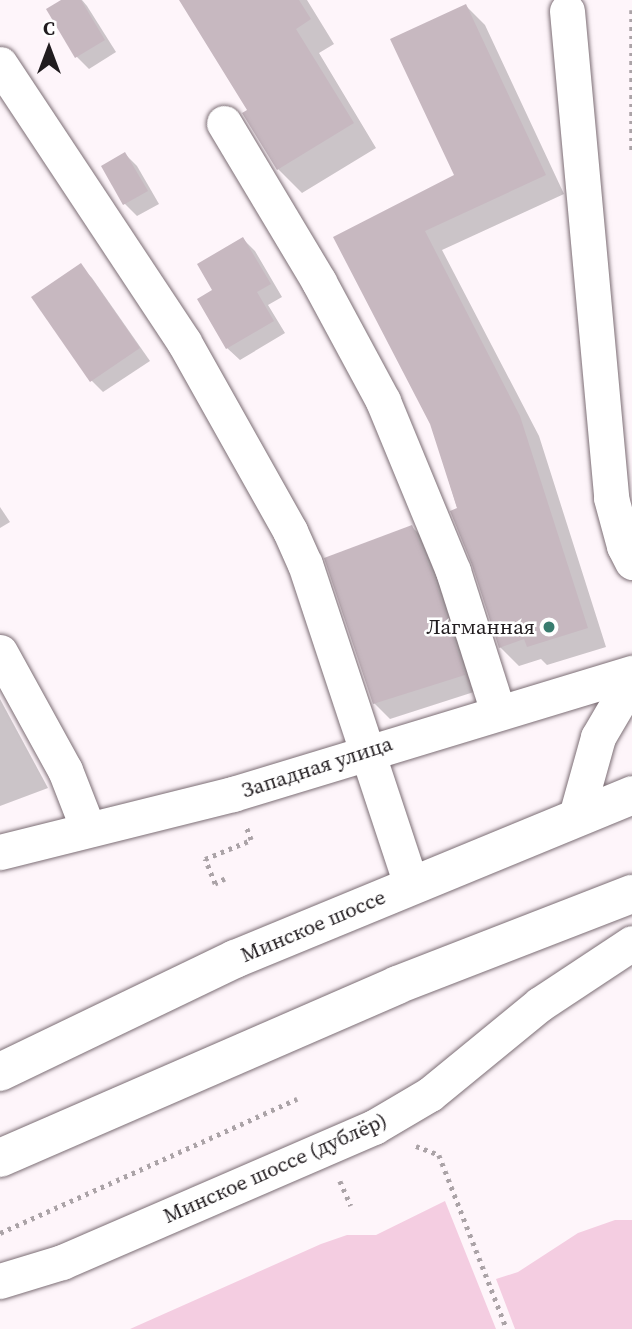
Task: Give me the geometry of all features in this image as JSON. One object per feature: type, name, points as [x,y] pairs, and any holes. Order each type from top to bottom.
[{"type":"highway","name":"Минское шоссе","points":[[0,1072],[234,959],[632,795]]},
{"type":"highway","points":[[0,1158],[397,985],[632,894]]},
{"type":"street","points":[[567,11],[611,498],[624,546],[632,562]]},
{"type":"street","points":[[0,64],[184,342],[290,531],[305,564],[411,884]]},
{"type":"street","points":[[224,123],[319,282],[383,401],[453,571],[498,712]]},
{"type":"street","points":[[0,652],[65,771],[88,829]]},
{"type":"street","name":"Западная улица","points":[[0,852],[233,794],[632,673]]},
{"type":"street","points":[[576,817],[598,737],[632,679]]},
{"type":"street","name":"Минское шоссе (дублёр)","points":[[0,1281],[62,1262],[374,1127],[429,1094],[540,1004],[627,949]]},
{"type":"street","points":[[0,1306],[62,1262]]},
{"type":"path","points":[[632,10],[632,150]]},
{"type":"path","points":[[225,879],[215,884],[205,859],[251,840],[233,794]]},
{"type":"path","points":[[0,1233],[297,1099]]},
{"type":"path","points":[[409,1143],[439,1155],[507,1329]]},
{"type":"path","points":[[337,1173],[351,1206]]},
{"type":"shaded area","points":[[445,1201],[496,1329],[130,1329],[321,1244],[347,1235],[376,1235]]},
{"type":"shaded area","points":[[615,1220],[632,1220],[632,1329],[515,1329],[496,1279],[518,1272],[578,1233]]},
{"type":"building","points":[[61,0],[81,0],[105,40],[75,58],[46,9]]},
{"type":"building","points":[[179,0],[299,0],[311,19],[296,29],[354,123],[277,170],[242,113],[247,110]]},
{"type":"building","points":[[466,4],[546,175],[425,231],[520,416],[588,628],[527,647],[524,639],[499,648],[472,565],[450,511],[457,508],[430,424],[333,237],[454,175],[390,39]]},
{"type":"building","points":[[125,152],[148,191],[123,205],[101,166]]},
{"type":"building","points":[[243,237],[271,284],[257,292],[274,321],[226,349],[197,299],[212,290],[197,264]]},
{"type":"building","points":[[81,263],[140,348],[90,382],[31,297]]},
{"type":"building","points":[[412,525],[434,578],[465,675],[373,704],[324,558]]},
{"type":"place","name":"Лагманная","points":[[549,627]]}]
